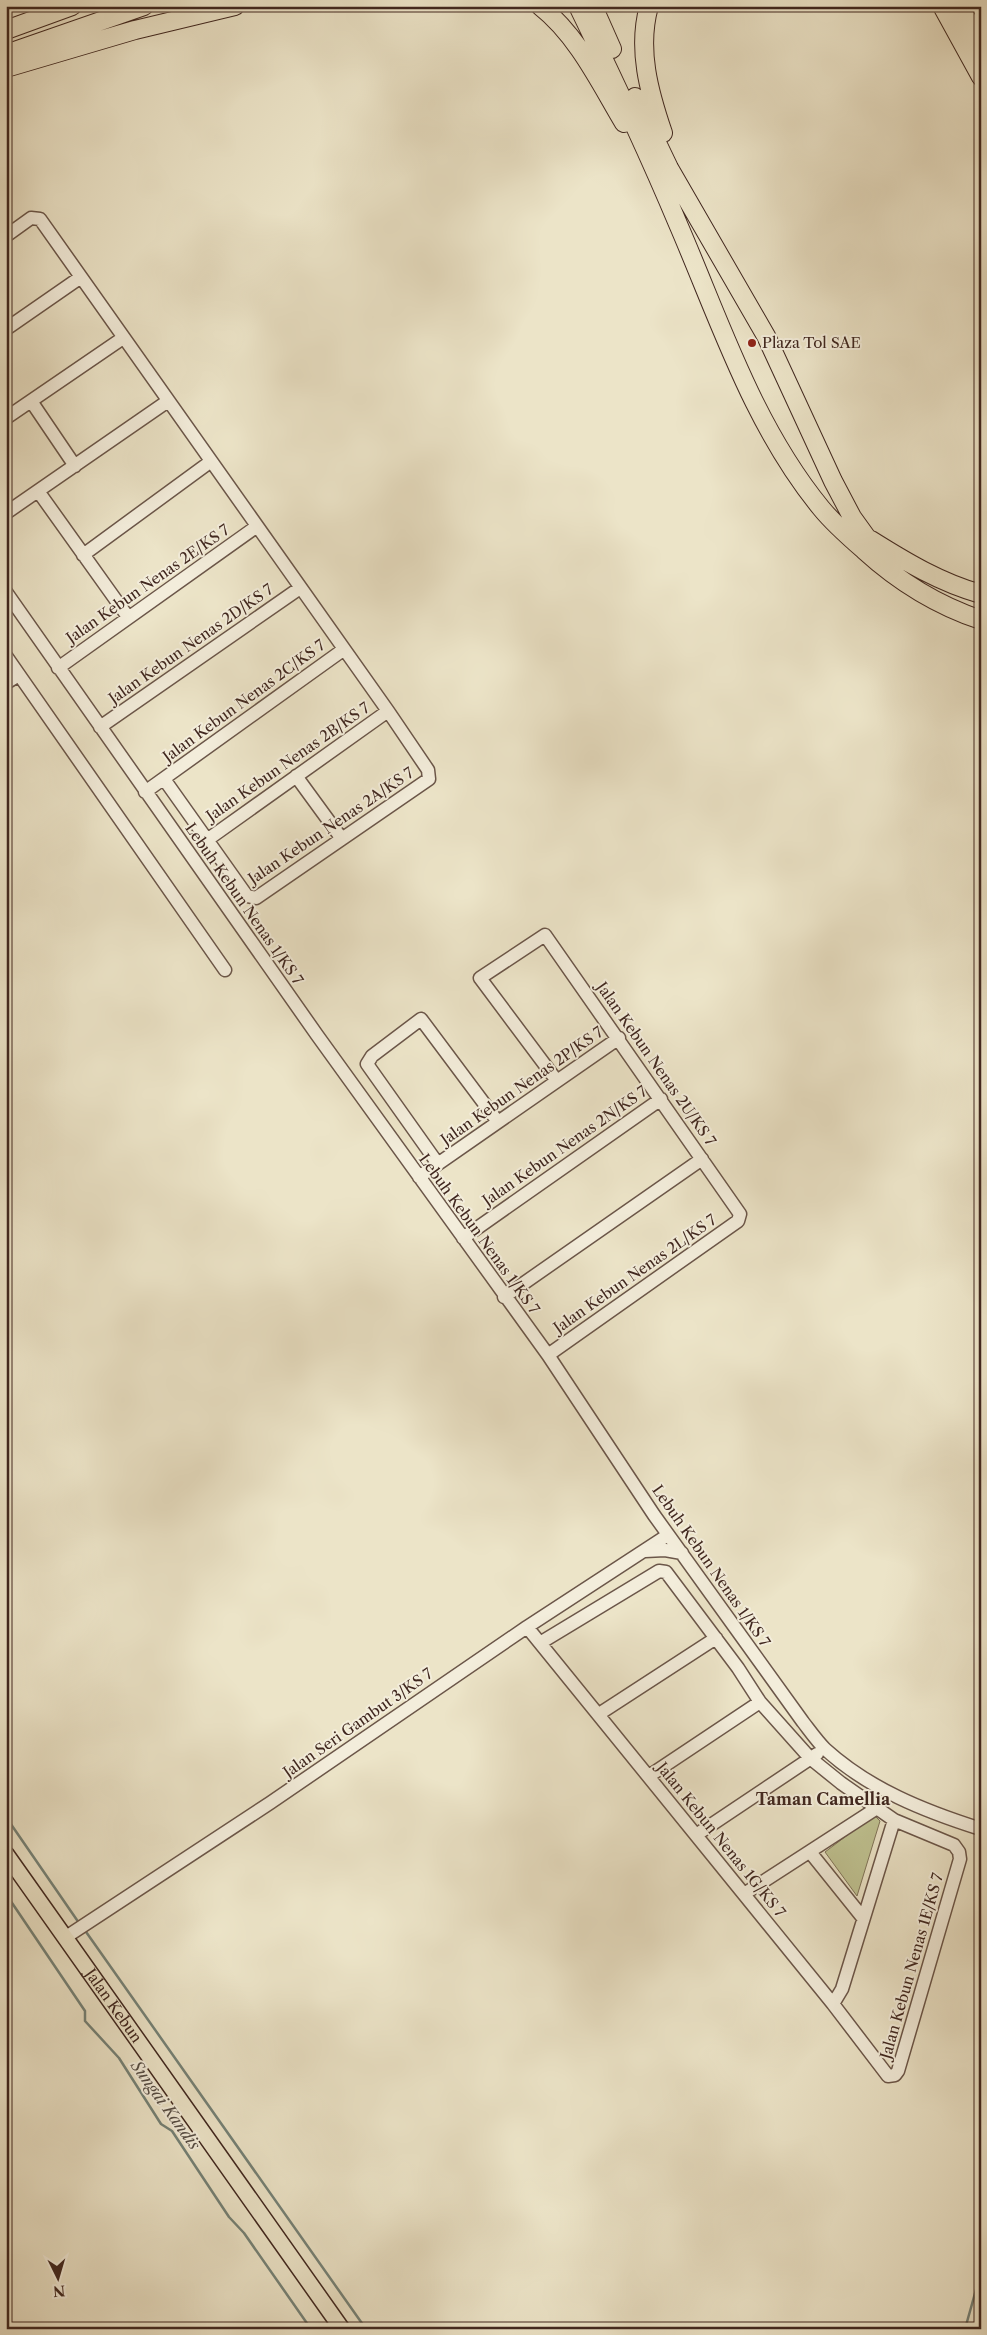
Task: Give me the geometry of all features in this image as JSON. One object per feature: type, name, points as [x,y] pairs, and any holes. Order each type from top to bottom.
[{"type":"highway","points":[[6,30],[72,6]]},
{"type":"highway","points":[[6,54],[144,6]]},
{"type":"highway","points":[[6,68],[134,30],[235,6]]},
{"type":"highway","points":[[540,6],[562,26],[578,48],[660,183]]},
{"type":"highway","points":[[578,6],[597,30],[669,168],[766,336],[832,481],[852,517],[867,537],[887,558],[917,580],[935,590],[981,608]]},
{"type":"highway","points":[[592,6],[597,30],[618,87],[756,405],[785,458],[821,508],[870,555],[907,585],[935,601],[981,620]]},
{"type":"highway","points":[[649,6],[644,47],[649,88],[692,208]]},
{"type":"highway","points":[[949,8],[981,46]]},
{"type":"highway","points":[[949,8],[981,77]]},
{"type":"highway","points":[[867,537],[926,572],[959,588],[981,594]]},
{"type":"main road","name":"Jalan Kebun","points":[[6,1854],[76,1930],[342,2329]]},
{"type":"street","points":[[6,236],[31,218],[40,219],[210,462],[388,711]]},
{"type":"street","points":[[6,328],[81,277]]},
{"type":"street","points":[[6,418],[123,338]]},
{"type":"street","points":[[31,401],[75,466]]},
{"type":"street","points":[[6,513],[168,401]]},
{"type":"street","points":[[84,555],[210,462]]},
{"type":"street","points":[[38,491],[128,617]]},
{"type":"street","name":"Jalan Kebun Nenas 2E/KS 7","points":[[58,668],[256,527]]},
{"type":"street","name":"Jalan Kebun Nenas 2D/KS 7","points":[[100,727],[300,588]]},
{"type":"street","name":"Lebuh Kebun Nenas 1/KS 7","points":[[6,592],[145,792],[548,1356],[654,1515],[779,1692],[824,1748],[856,1773],[894,1797],[981,1829]]},
{"type":"street","name":"Jalan Kebun Nenas 2C/KS 7","points":[[145,792],[343,650]]},
{"type":"street","points":[[6,656],[226,970]]},
{"type":"street","points":[[6,683],[19,674]]},
{"type":"street","name":"Jalan Kebun Nenas 2B/KS 7","points":[[207,840],[388,711]]},
{"type":"street","name":"Jalan Kebun Nenas 2A/KS 7","points":[[207,840],[248,896],[256,898],[428,779],[428,770],[388,711]]},
{"type":"street","points":[[296,776],[342,839]]},
{"type":"street","points":[[164,779],[207,840]]},
{"type":"street","name":"Jalan Kebun Nenas 2U/KS 7","points":[[557,1082],[480,978],[540,936],[547,936],[740,1214],[740,1218]]},
{"type":"street","points":[[438,1164],[368,1066],[368,1060],[372,1056],[421,1019],[498,1122]]},
{"type":"street","name":"Jalan Kebun Nenas 2P/KS 7","points":[[419,1177],[619,1038]]},
{"type":"street","name":"Jalan Kebun Nenas 2N/KS 7","points":[[463,1238],[661,1099]]},
{"type":"street","points":[[504,1297],[702,1159]]},
{"type":"street","name":"Jalan Kebun Nenas 2L/KS 7","points":[[548,1356],[740,1218]]},
{"type":"street","points":[[643,1551],[652,1534],[654,1515]]},
{"type":"street","name":"Jalan Seri Gambut 3/KS 7","points":[[76,1930],[308,1778],[526,1627],[668,1535]]},
{"type":"street","points":[[643,1551],[666,1550],[682,1553]]},
{"type":"street","points":[[540,1643],[660,1571],[666,1572],[716,1638],[760,1702],[810,1758],[841,1783],[894,1820],[842,1989],[833,2004]]},
{"type":"street","name":"Jalan Kebun Nenas 1G/KS 7","points":[[526,1627],[833,2004],[888,2076]]},
{"type":"street","points":[[598,1714],[716,1638]]},
{"type":"street","points":[[649,1776],[760,1702]]},
{"type":"street","points":[[696,1835],[824,1748]]},
{"type":"street","points":[[744,1894],[877,1808]]},
{"type":"street","name":"Jalan Kebun Nenas 1E/KS 7","points":[[888,2076],[895,2075],[898,2071],[960,1858],[959,1852],[954,1845],[894,1820]]},
{"type":"street","points":[[810,1852],[863,1918]]},
{"type":"green space","points":[[874,1815],[880,1821],[857,1896],[825,1852]]},
{"type":"waterway","points":[[6,1817],[79,1923]]},
{"type":"waterway","name":"Sungai Kandis","points":[[6,1894],[85,2011],[85,2021],[119,2058],[161,2124],[172,2131],[229,2217],[244,2233],[311,2329]]},
{"type":"waterway","points":[[84,1929],[366,2329]]},
{"type":"waterway","points":[[965,2329],[981,2272]]},
{"type":"place","name":"Plaza Tol SAE","points":[[752,343]]},
{"type":"district","name":"Taman Camellia","points":[[823,1799]]}]
